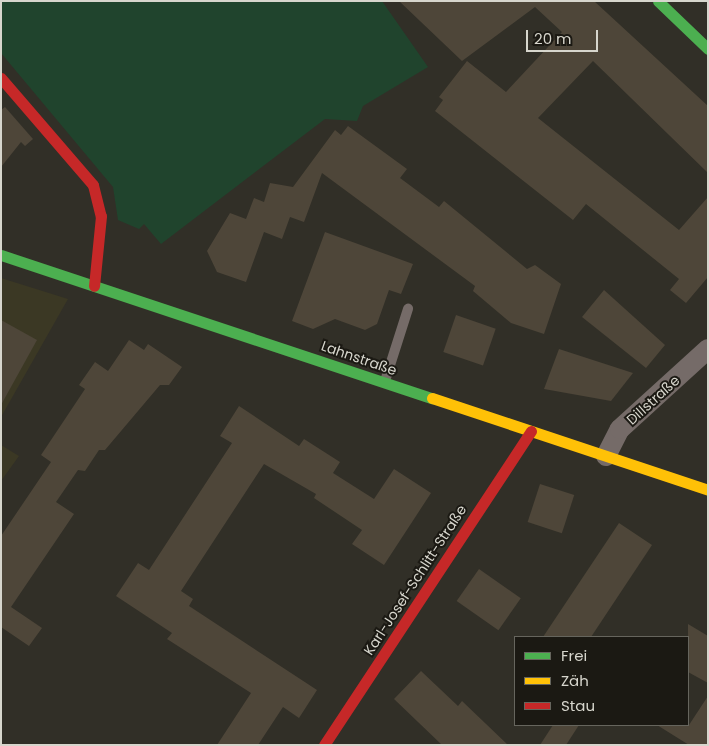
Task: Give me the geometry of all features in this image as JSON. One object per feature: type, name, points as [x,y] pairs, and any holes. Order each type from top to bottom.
[{"type":"street","points":[[658,1],[708,48]]},
{"type":"street","points":[[1,78],[93,185],[101,216],[94,286]]},
{"type":"street","name":"Lahnstraße","points":[[1,255],[708,490]]},
{"type":"street","name":"Dillstraße","points":[[606,456],[620,430],[708,349]]},
{"type":"street","name":"Karl-Josef-Schlitt-Straße","points":[[324,745],[530,432]]},
{"type":"lane","points":[[385,383],[408,309]]},
{"type":"shaded area","points":[[1,278],[68,299],[1,417]]},
{"type":"shaded area","points":[[1,445],[19,456],[1,481]]},
{"type":"green space","points":[[1,1],[382,1],[428,67],[363,106],[357,121],[325,119],[161,244],[144,224],[139,229],[118,220],[113,187],[1,53]]},
{"type":"building","points":[[399,1],[594,1],[708,106],[708,173],[593,61],[538,118],[679,230],[708,197],[708,277],[686,303],[670,290],[679,279],[586,204],[573,220],[435,111],[443,100],[439,97],[467,61],[506,92],[562,32],[535,7],[462,61]]},
{"type":"building","points":[[5,107],[33,139],[25,146],[21,142],[1,167],[1,110]]},
{"type":"building","points":[[348,126],[407,169],[400,178],[439,207],[444,201],[527,269],[535,265],[561,284],[544,334],[511,323],[473,291],[475,286],[322,173],[304,222],[290,217],[282,239],[264,232],[246,282],[217,272],[207,251],[230,213],[246,219],[254,198],[264,202],[270,183],[293,187],[335,130],[341,135]]},
{"type":"building","points":[[325,232],[413,264],[401,294],[389,290],[377,324],[365,330],[335,319],[313,329],[292,321]]},
{"type":"building","points":[[604,290],[665,345],[646,368],[582,317]]},
{"type":"building","points":[[456,315],[496,329],[483,366],[443,352]]},
{"type":"building","points":[[1,320],[37,340],[1,405]]},
{"type":"building","points":[[129,340],[144,350],[148,344],[182,367],[169,385],[160,385],[105,450],[99,450],[85,471],[78,470],[56,502],[74,514],[11,607],[42,628],[29,646],[1,627],[1,536],[51,462],[41,455],[85,389],[79,385],[95,362],[108,371]]},
{"type":"building","points":[[559,349],[633,373],[611,401],[544,389]]},
{"type":"building","points":[[239,406],[299,446],[304,439],[340,462],[333,473],[374,499],[394,469],[431,493],[384,565],[352,544],[362,530],[314,498],[316,494],[264,464],[181,591],[193,599],[189,606],[317,690],[299,718],[283,707],[258,745],[217,745],[251,693],[167,639],[172,633],[116,596],[138,563],[149,570],[232,443],[220,436]]},
{"type":"building","points":[[540,484],[574,495],[562,533],[528,522]]},
{"type":"building","points":[[619,523],[652,545],[592,636],[544,636]]},
{"type":"building","points":[[479,569],[521,598],[498,630],[457,601]]},
{"type":"building","points":[[688,624],[708,636],[708,683],[689,673]]},
{"type":"building","points":[[421,671],[458,706],[462,701],[508,745],[442,745],[394,699]]},
{"type":"building","points":[[708,696],[708,745],[689,745],[659,726],[689,725]]},
{"type":"building","points":[[552,726],[578,726],[566,745],[540,745]]},
{"type":"traffic: fast","points":[[658,1],[708,49]]},
{"type":"traffic: fast","points":[[1,255],[432,398]]},
{"type":"traffic: slow","points":[[432,398],[708,490]]},
{"type":"traffic: jam","points":[[1,78],[93,185],[101,216],[94,286]]},
{"type":"traffic: jam","points":[[324,745],[531,431]]}]
